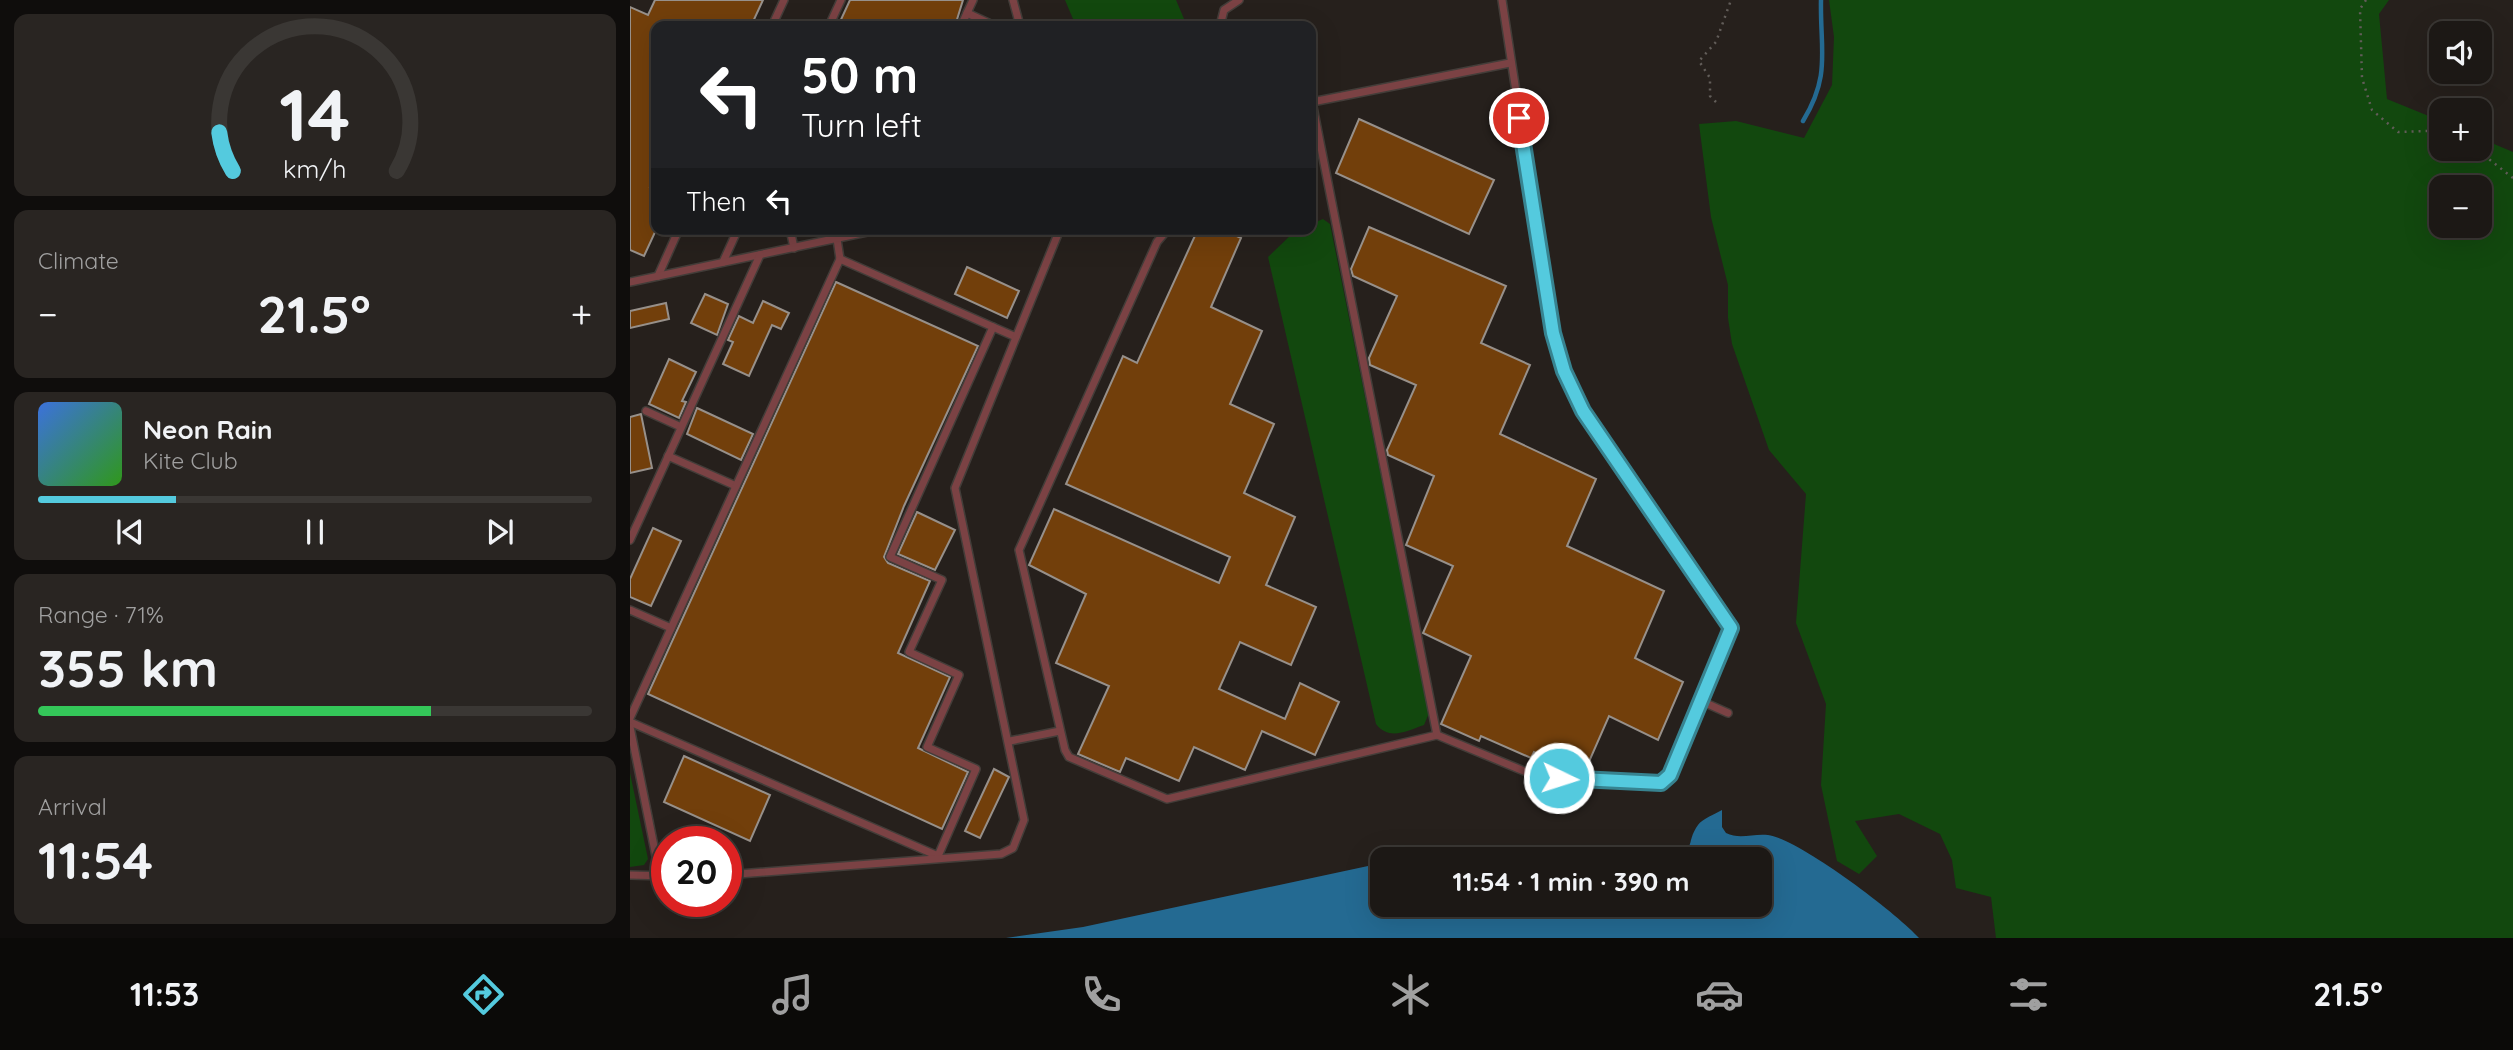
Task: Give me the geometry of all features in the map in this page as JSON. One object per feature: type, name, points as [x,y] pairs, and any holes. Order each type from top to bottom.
[{"type":"lane","points":[[774,21],[784,0]]},
{"type":"lane","points":[[831,21],[841,0]]},
{"type":"lane","points":[[963,21],[973,0]]},
{"type":"lane","points":[[1013,0],[1019,21]]},
{"type":"lane","points":[[1221,21],[1224,10],[1239,0]]},
{"type":"lane","points":[[1163,235],[1157,242],[1019,550],[1060,731],[1069,757],[1167,799],[1437,735],[1536,776],[1661,783],[1670,775],[1731,628],[1583,411],[1564,371],[1553,333],[1502,0]]},
{"type":"lane","points":[[967,13],[984,21]]},
{"type":"lane","points":[[1316,101],[1510,63]]},
{"type":"lane","points":[[1316,127],[1437,735]]},
{"type":"lane","points":[[658,276],[676,235]]},
{"type":"lane","points":[[723,262],[735,235]]},
{"type":"lane","points":[[791,235],[794,247]]},
{"type":"lane","points":[[630,282],[850,235]]},
{"type":"lane","points":[[742,874],[1001,854],[1013,848],[1020,835],[1024,820],[1010,741],[955,488],[1058,235]]},
{"type":"lane","points":[[836,239],[840,259],[630,720],[938,858]]},
{"type":"lane","points":[[630,540],[760,255]]},
{"type":"lane","points":[[840,259],[1016,337]]},
{"type":"lane","points":[[938,858],[976,769],[927,747],[959,674],[909,652],[942,580],[890,557],[993,327]]},
{"type":"lane","points":[[646,411],[681,427]]},
{"type":"lane","points":[[668,456],[736,486]]},
{"type":"lane","points":[[630,610],[671,628]]},
{"type":"lane","points":[[1701,701],[1728,713]]},
{"type":"lane","points":[[630,727],[653,826]]},
{"type":"lane","points":[[1010,741],[1060,731]]},
{"type":"lane","points":[[630,875],[651,876]]},
{"type":"path","points":[[1716,102],[1710,96],[1710,78],[1699,61],[1716,42],[1731,0]]},
{"type":"path","points":[[2366,0],[2360,9],[2361,78],[2372,110],[2398,132],[2429,132]]},
{"type":"path","points":[[2491,161],[2513,178]]},
{"type":"green space","points":[[1065,0],[1176,0],[1185,21],[1074,21]]},
{"type":"green space","points":[[1829,0],[2389,0],[2379,14],[2387,99],[2429,116],[2429,161],[2492,161],[2492,143],[2513,152],[2513,938],[1996,938],[1991,897],[1956,888],[1952,860],[1940,834],[1899,814],[1855,821],[1877,856],[1859,874],[1837,861],[1821,785],[1826,704],[1796,623],[1806,494],[1769,450],[1732,344],[1728,318],[1728,285],[1711,217],[1699,124],[1736,121],[1804,138],[1832,85],[1834,37]]},
{"type":"green space","points":[[1323,219],[1330,224],[1429,713],[1424,725],[1405,732],[1387,732],[1376,724],[1268,257],[1291,235],[1316,235],[1316,222]]},
{"type":"green space","points":[[630,773],[648,859],[644,865],[630,867]]},
{"type":"water","points":[[1722,810],[1722,827],[1726,833],[1736,836],[1768,835],[1802,849],[1870,896],[1919,938],[1006,938],[1083,927],[1370,866],[1370,917],[1772,917],[1772,847],[1688,847],[1694,832],[1706,819]]},
{"type":"building","points":[[655,0],[763,0],[753,21],[651,21],[650,187],[651,235],[654,235],[644,256],[630,250],[630,7],[648,15]]},
{"type":"building","points":[[850,0],[963,0],[957,21],[840,21]]},
{"type":"building","points":[[1359,119],[1494,180],[1469,234],[1336,173]]},
{"type":"building","points":[[1369,227],[1506,286],[1481,343],[1530,365],[1500,434],[1596,479],[1567,546],[1664,591],[1635,658],[1683,682],[1658,740],[1609,716],[1584,773],[1534,752],[1531,758],[1481,736],[1479,741],[1441,724],[1471,656],[1423,633],[1453,566],[1406,545],[1434,476],[1388,455],[1387,450],[1416,385],[1370,365],[1369,358],[1397,296],[1353,276],[1351,269]]},
{"type":"building","points":[[1195,235],[1235,235],[1241,238],[1211,307],[1262,331],[1230,404],[1274,424],[1244,493],[1295,517],[1266,585],[1316,607],[1291,665],[1240,642],[1219,689],[1285,719],[1300,683],[1339,702],[1315,755],[1262,731],[1245,770],[1194,747],[1179,781],[1126,758],[1120,772],[1078,754],[1109,686],[1056,663],[1086,594],[1029,565],[1054,509],[1219,583],[1230,557],[1066,484],[1123,356],[1137,363]]},
{"type":"building","points":[[967,267],[1019,291],[1007,318],[955,294]]},
{"type":"building","points":[[836,282],[978,346],[904,506],[884,557],[888,563],[930,581],[898,653],[950,677],[918,748],[968,772],[942,829],[648,694]]},
{"type":"building","points":[[705,294],[728,304],[717,335],[691,323]]},
{"type":"building","points":[[763,301],[789,313],[781,329],[772,325],[749,376],[723,364],[733,342],[728,340],[739,316],[753,323]]},
{"type":"building","points":[[666,303],[669,319],[630,328],[630,311]]},
{"type":"building","points":[[669,359],[696,372],[682,401],[686,402],[679,418],[649,404]]},
{"type":"building","points":[[697,408],[753,434],[741,460],[687,434]]},
{"type":"building","points":[[641,414],[652,468],[630,473],[630,417]]},
{"type":"building","points":[[917,512],[955,530],[935,570],[898,554]]},
{"type":"building","points":[[653,528],[681,541],[651,606],[630,597],[630,579]]},
{"type":"building","points":[[684,756],[770,795],[750,841],[742,837],[742,826],[717,826],[664,802]]},
{"type":"building","points":[[994,769],[1009,777],[980,838],[965,831]]},
{"type":"waterway","points":[[1803,121],[1812,105],[1821,76],[1821,0]]},
{"type":"route","points":[[1519,118],[1553,333],[1564,371],[1583,411],[1731,628],[1670,775],[1661,783],[1559,778]]}]
